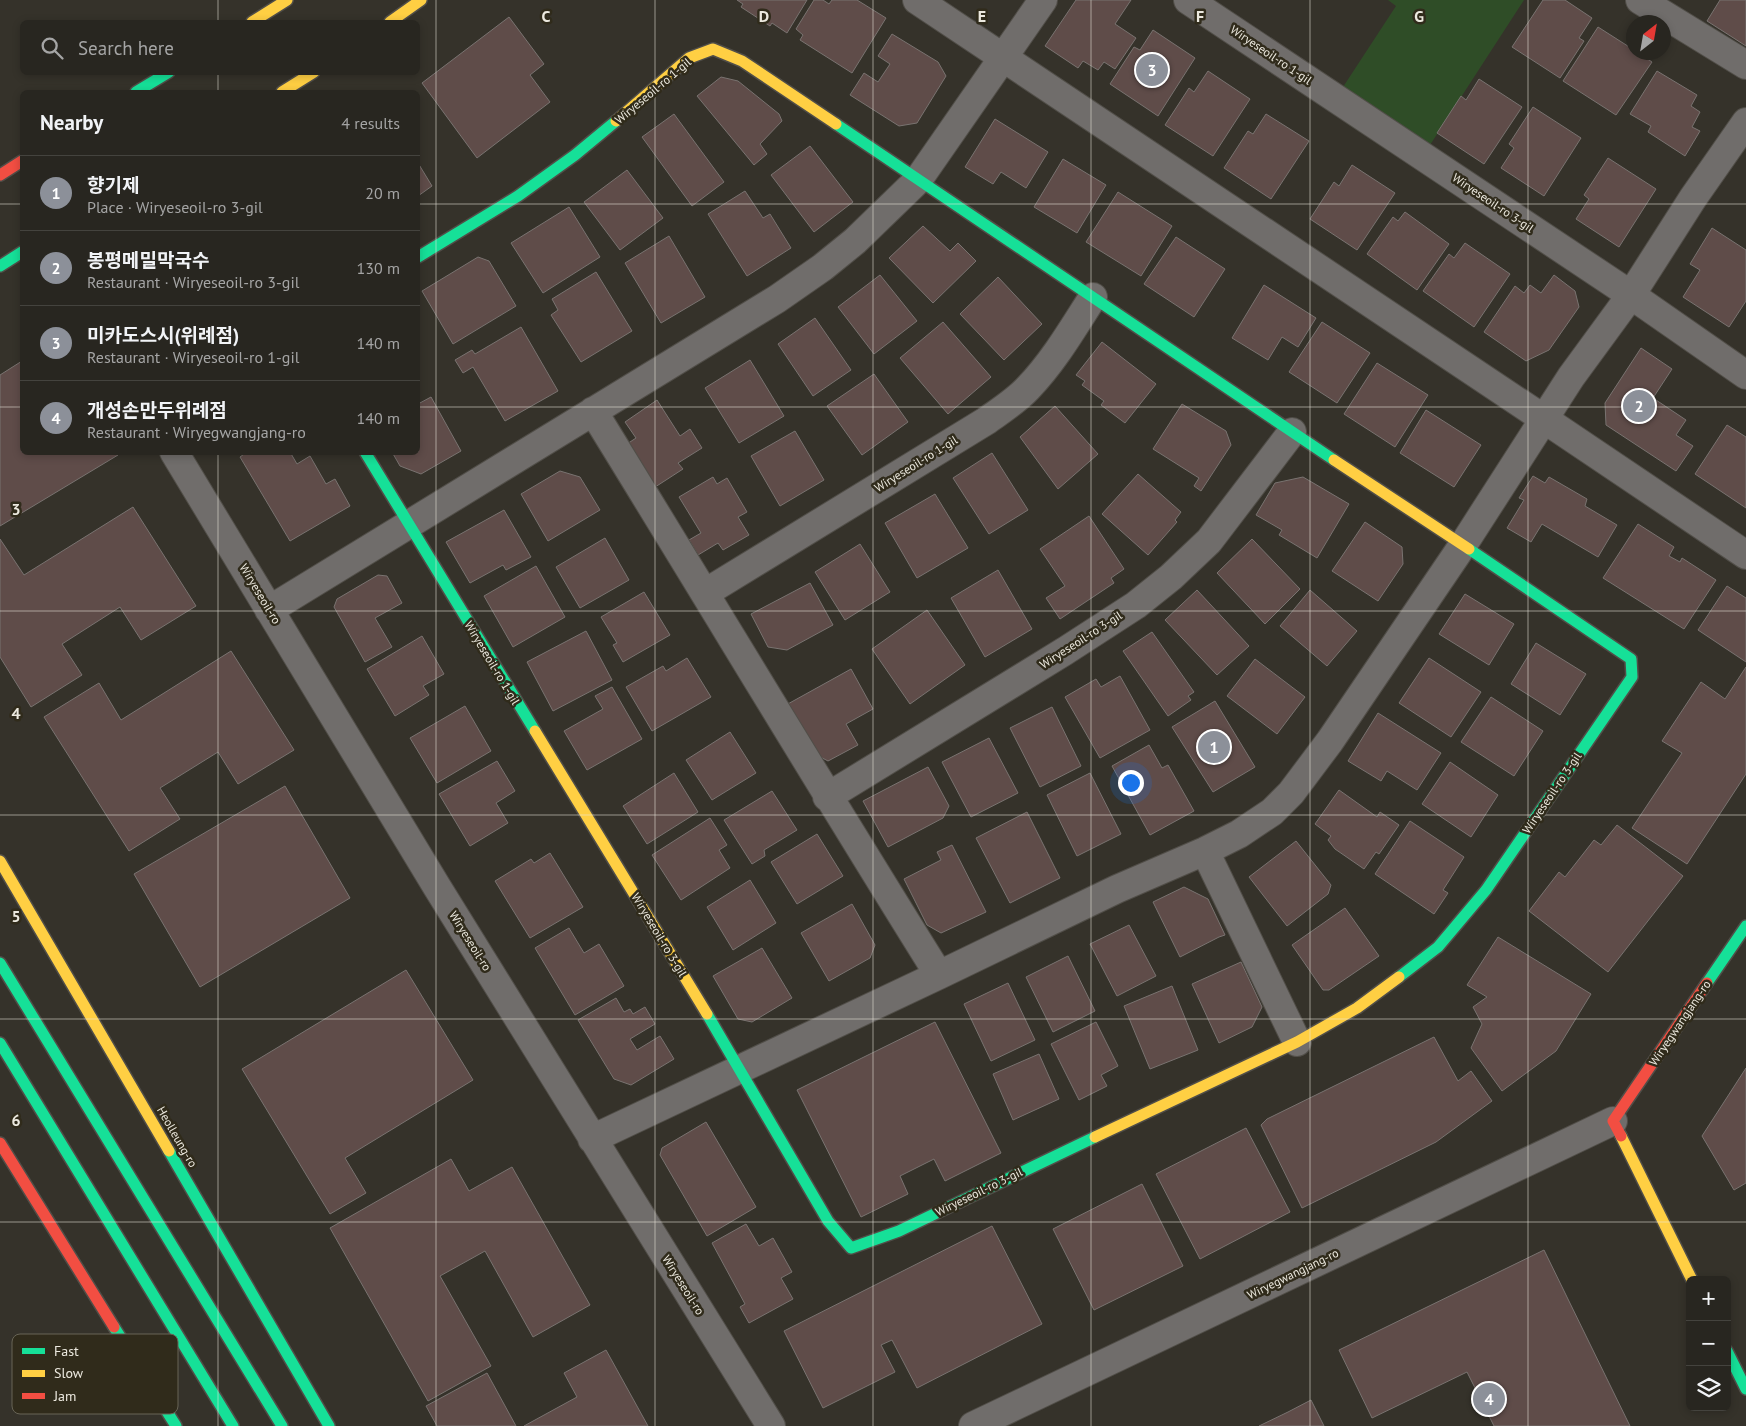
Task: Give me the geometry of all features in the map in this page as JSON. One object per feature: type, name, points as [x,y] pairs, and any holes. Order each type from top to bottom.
[{"type":"street","points":[[255,20],[287,0]]},
{"type":"street","points":[[393,20],[422,0]]},
{"type":"street","points":[[917,0],[1746,555]]},
{"type":"street","points":[[269,610],[778,299],[823,267],[855,241],[918,180],[1043,0]]},
{"type":"street","name":"Wiryeseoil-ro 1-gil","points":[[1188,0],[1354,110]]},
{"type":"street","points":[[1640,0],[1746,65]]},
{"type":"street","name":"Wiryeseoil-ro 1-gil","points":[[420,255],[481,220],[518,196],[606,130],[689,58],[713,49],[742,61],[1192,364]]},
{"type":"street","points":[[139,90],[164,75]]},
{"type":"street","points":[[285,90],[309,75]]},
{"type":"street","name":"Wiryeseoil-ro 3-gil","points":[[1354,110],[1746,375]]},
{"type":"street","points":[[592,1139],[1117,889],[1205,851],[1239,834],[1272,812],[1291,793],[1325,748],[1463,544],[1571,377],[1630,295],[1692,198],[1746,122]]},
{"type":"street","points":[[0,174],[20,162]]},
{"type":"street","points":[[0,266],[20,253]]},
{"type":"street","name":"Wiryeseoil-ro 1-gil","points":[[705,594],[986,421],[1008,405],[1027,390],[1047,366],[1093,297]]},
{"type":"street","name":"Wiryeseoil-ro 3-gil","points":[[577,802],[740,1068],[828,1221],[851,1248],[899,1231],[1297,1042],[1357,1008],[1438,947],[1486,890],[1632,677],[1630,659],[1463,544],[1192,364]]},
{"type":"street","points":[[593,411],[766,693],[827,797],[939,975]]},
{"type":"street","name":"Wiryeseoil-ro 3-gil","points":[[827,797],[1065,651],[1136,605],[1172,577],[1210,541],[1292,432]]},
{"type":"street","name":"Wiryeseoil-ro","points":[[176,455],[436,887],[771,1426]]},
{"type":"street","name":"Wiryeseoil-ro 1-gil","points":[[367,455],[577,802]]},
{"type":"street","points":[[1205,851],[1297,1042]]},
{"type":"street","name":"Heolleung-ro","points":[[0,862],[329,1426]]},
{"type":"street","name":"Wiryegwangjang-ro","points":[[973,1426],[1613,1120],[1746,926]]},
{"type":"street","points":[[0,963],[282,1426]]},
{"type":"street","points":[[0,1043],[177,1334]]},
{"type":"street","points":[[1613,1120],[1690,1276]]},
{"type":"street","points":[[0,1143],[119,1334]]},
{"type":"street","points":[[178,1336],[233,1426]]},
{"type":"street","points":[[1731,1359],[1746,1389]]},
{"type":"street","points":[[169,1414],[176,1426]]},
{"type":"green space","points":[[1388,0],[1524,0],[1430,145],[1343,87],[1396,6]]},
{"type":"building","points":[[737,0],[807,0],[787,33],[772,23],[770,26],[741,7],[743,4]]},
{"type":"building","points":[[814,0],[823,0],[829,4],[832,0],[857,0],[886,18],[852,73],[800,40],[803,35],[796,29]]},
{"type":"building","points":[[1076,0],[1131,0],[1115,24],[1136,38],[1115,69],[1104,62],[1098,70],[1083,61],[1078,68],[1045,46]]},
{"type":"building","points":[[1543,0],[1565,0],[1592,18],[1579,38],[1584,41],[1560,78],[1512,47]]},
{"type":"building","points":[[1720,0],[1746,0],[1746,46],[1707,21]]},
{"type":"building","points":[[509,17],[544,64],[530,75],[550,102],[477,158],[422,83]]},
{"type":"building","points":[[1598,27],[1626,45],[1626,60],[1649,60],[1652,62],[1616,115],[1563,81]]},
{"type":"building","points":[[1153,30],[1195,58],[1158,116],[1110,84],[1134,47],[1140,50]]},
{"type":"building","points":[[892,34],[938,62],[946,76],[917,123],[899,126],[850,95],[864,73],[878,82],[890,64],[878,56]]},
{"type":"building","points":[[1208,71],[1250,99],[1213,156],[1165,125],[1189,88],[1194,92]]},
{"type":"building","points":[[1657,71],[1697,95],[1691,106],[1700,112],[1692,127],[1700,131],[1685,156],[1648,132],[1651,126],[1630,114]]},
{"type":"building","points":[[721,77],[738,81],[779,114],[782,121],[760,144],[767,154],[754,165],[697,96]]},
{"type":"building","points":[[1479,79],[1522,107],[1484,164],[1437,133],[1461,96],[1466,100]]},
{"type":"building","points":[[1533,107],[1581,138],[1544,196],[1501,168],[1514,148],[1509,144]]},
{"type":"building","points":[[674,114],[724,182],[692,206],[642,137]]},
{"type":"building","points":[[1266,114],[1309,141],[1271,199],[1224,168],[1248,131],[1253,134]]},
{"type":"building","points":[[995,119],[1048,152],[1026,188],[1001,172],[993,184],[965,167]]},
{"type":"building","points":[[810,146],[853,202],[814,232],[771,175]]},
{"type":"building","points":[[1608,158],[1656,189],[1619,247],[1576,219],[1589,199],[1584,195]]},
{"type":"building","points":[[1063,159],[1106,185],[1077,233],[1034,207]]},
{"type":"building","points":[[1352,165],[1395,193],[1357,250],[1310,219],[1334,182],[1339,186]]},
{"type":"building","points":[[420,166],[432,186],[420,195]]},
{"type":"building","points":[[627,170],[663,218],[620,250],[584,202]]},
{"type":"building","points":[[745,191],[763,218],[770,214],[791,248],[747,276],[708,214]]},
{"type":"building","points":[[1118,192],[1172,226],[1141,276],[1086,242]]},
{"type":"building","points":[[569,207],[600,257],[543,293],[511,243]]},
{"type":"building","points":[[1405,212],[1449,244],[1417,290],[1367,254],[1393,217],[1398,221]]},
{"type":"building","points":[[923,226],[950,251],[958,243],[976,261],[933,303],[889,258]]},
{"type":"building","points":[[1712,228],[1746,250],[1746,301],[1729,327],[1683,297],[1700,270],[1690,264]]},
{"type":"building","points":[[669,236],[705,297],[661,323],[625,263]]},
{"type":"building","points":[[1176,237],[1225,269],[1194,317],[1144,284]]},
{"type":"building","points":[[1465,243],[1510,274],[1474,327],[1423,291],[1449,254],[1454,258]]},
{"type":"building","points":[[478,257],[489,261],[516,306],[453,344],[422,291]]},
{"type":"building","points":[[596,272],[632,331],[581,362],[551,315],[558,310],[552,299]]},
{"type":"building","points":[[880,275],[917,321],[874,354],[838,307]]},
{"type":"building","points":[[1554,275],[1575,291],[1579,307],[1549,350],[1526,361],[1484,332],[1515,286],[1524,293],[1530,285],[1541,293]]},
{"type":"building","points":[[998,277],[1042,324],[1004,360],[960,314]]},
{"type":"building","points":[[1264,285],[1316,318],[1298,347],[1282,337],[1268,360],[1232,338]]},
{"type":"building","points":[[815,318],[851,370],[813,396],[778,344]]},
{"type":"building","points":[[943,322],[991,377],[948,414],[900,358]]},
{"type":"building","points":[[1322,322],[1370,353],[1337,403],[1289,372]]},
{"type":"building","points":[[521,327],[558,391],[505,421],[473,367],[463,373],[455,360],[472,350],[475,354]]},
{"type":"building","points":[[1102,342],[1156,384],[1125,423],[1101,405],[1104,401],[1082,385],[1085,381],[1076,375]]},
{"type":"building","points":[[1641,348],[1672,369],[1653,398],[1686,420],[1676,435],[1693,446],[1676,471],[1606,425],[1605,403]]},
{"type":"building","points":[[750,360],[784,416],[739,443],[705,388]]},
{"type":"building","points":[[20,362],[20,455],[118,455],[0,526],[0,375]]},
{"type":"building","points":[[1377,363],[1428,395],[1395,447],[1344,414]]},
{"type":"building","points":[[874,374],[908,422],[862,455],[827,406]]},
{"type":"building","points":[[431,397],[461,451],[421,474],[400,466],[394,455],[420,455],[420,403]]},
{"type":"building","points":[[657,400],[680,436],[690,429],[702,448],[678,463],[683,469],[649,491],[621,448],[636,438],[625,422]]},
{"type":"building","points":[[1182,404],[1226,431],[1231,445],[1201,491],[1194,486],[1199,478],[1153,449]]},
{"type":"building","points":[[1055,406],[1098,454],[1058,489],[1020,437]]},
{"type":"building","points":[[1426,410],[1481,445],[1454,487],[1400,453]]},
{"type":"building","points":[[1727,425],[1746,437],[1746,508],[1695,474]]},
{"type":"building","points":[[795,431],[824,480],[780,506],[751,456]]},
{"type":"building","points":[[992,453],[1028,510],[989,534],[953,478]]},
{"type":"building","points":[[243,455],[292,455],[297,464],[310,456],[326,484],[335,479],[350,506],[290,541],[240,457]]},
{"type":"building","points":[[560,471],[580,477],[600,510],[548,541],[521,494]]},
{"type":"building","points":[[1138,474],[1181,512],[1175,520],[1177,522],[1148,555],[1102,514]]},
{"type":"building","points":[[1533,476],[1545,483],[1549,477],[1587,499],[1585,506],[1617,525],[1598,557],[1542,524],[1531,542],[1507,528],[1524,500],[1519,498]]},
{"type":"building","points":[[713,477],[717,484],[727,478],[747,512],[738,517],[749,535],[723,550],[718,543],[698,555],[689,540],[701,533],[679,497]]},
{"type":"building","points":[[1303,477],[1349,504],[1317,558],[1279,535],[1282,530],[1256,515],[1275,483]]},
{"type":"building","points":[[935,494],[968,548],[917,578],[885,523]]},
{"type":"building","points":[[133,507],[196,606],[141,640],[120,607],[62,644],[82,675],[31,707],[0,657],[0,539],[24,575]]},
{"type":"building","points":[[504,510],[531,557],[506,570],[503,565],[470,583],[446,542]]},
{"type":"building","points":[[1089,516],[1124,569],[1111,578],[1114,583],[1060,619],[1046,598],[1065,586],[1040,549]]},
{"type":"building","points":[[1365,522],[1402,547],[1403,564],[1378,601],[1332,571]]},
{"type":"building","points":[[1638,524],[1674,547],[1669,556],[1680,562],[1682,558],[1716,580],[1684,629],[1603,578]]},
{"type":"building","points":[[605,538],[629,580],[580,608],[556,567]]},
{"type":"building","points":[[1252,539],[1300,589],[1265,624],[1217,573]]},
{"type":"building","points":[[860,544],[890,592],[845,620],[815,572]]},
{"type":"building","points":[[536,566],[565,617],[513,647],[484,596]]},
{"type":"building","points":[[998,570],[1032,629],[985,657],[951,598]]},
{"type":"building","points":[[378,575],[387,576],[402,603],[375,618],[392,647],[365,662],[334,607],[337,599]]},
{"type":"building","points":[[810,583],[833,625],[787,650],[768,647],[751,614]]},
{"type":"building","points":[[1727,586],[1746,598],[1746,662],[1698,630]]},
{"type":"building","points":[[1197,590],[1249,646],[1217,675],[1165,620]]},
{"type":"building","points":[[1310,590],[1357,631],[1327,666],[1280,626]]},
{"type":"building","points":[[644,592],[670,635],[623,662],[613,645],[617,643],[601,617]]},
{"type":"building","points":[[1465,594],[1514,624],[1489,665],[1439,634]]},
{"type":"building","points":[[927,610],[965,665],[910,704],[872,649]]},
{"type":"building","points":[[586,631],[612,680],[553,711],[527,662]]},
{"type":"building","points":[[1152,632],[1194,692],[1188,696],[1191,700],[1168,716],[1123,651]]},
{"type":"building","points":[[422,636],[444,674],[423,686],[429,695],[395,716],[367,669]]},
{"type":"building","points":[[1536,643],[1586,674],[1560,715],[1511,684]]},
{"type":"building","points":[[231,651],[294,750],[238,784],[218,752],[160,788],[180,819],[129,851],[44,717],[99,683],[121,720]]},
{"type":"building","points":[[687,658],[711,697],[652,731],[626,687],[663,666],[666,671]]},
{"type":"building","points":[[1429,658],[1481,692],[1451,737],[1399,703]]},
{"type":"building","points":[[1255,659],[1305,697],[1277,734],[1227,696]]},
{"type":"building","points":[[1746,667],[1746,774],[1687,864],[1632,828],[1682,753],[1662,741],[1701,682],[1725,699]]},
{"type":"building","points":[[851,669],[873,709],[846,724],[858,745],[828,761],[813,753],[786,705]]},
{"type":"building","points":[[1120,676],[1150,730],[1100,758],[1065,697],[1096,679],[1101,687]]},
{"type":"building","points":[[612,687],[642,739],[587,770],[564,731],[603,709],[595,696]]},
{"type":"building","points":[[1491,697],[1543,731],[1514,776],[1461,742]]},
{"type":"building","points":[[1215,701],[1255,767],[1213,792],[1172,727]]},
{"type":"building","points":[[465,706],[491,751],[437,783],[410,738]]},
{"type":"building","points":[[1052,707],[1081,766],[1040,787],[1010,728]]},
{"type":"building","points":[[1378,713],[1441,753],[1417,790],[1387,771],[1381,781],[1348,761]]},
{"type":"building","points":[[730,732],[756,773],[712,800],[686,760]]},
{"type":"building","points":[[989,738],[1018,793],[971,817],[942,762]]},
{"type":"building","points":[[1149,745],[1162,768],[1168,765],[1194,811],[1150,835],[1112,766]]},
{"type":"building","points":[[497,761],[515,791],[496,803],[508,823],[470,846],[439,794]]},
{"type":"building","points":[[1450,762],[1498,795],[1471,837],[1422,804]]},
{"type":"building","points":[[928,767],[949,806],[943,818],[888,847],[863,801]]},
{"type":"building","points":[[674,773],[698,812],[647,844],[623,806]]},
{"type":"building","points":[[1090,773],[1121,834],[1077,856],[1047,795]]},
{"type":"building","points":[[285,786],[350,898],[200,987],[134,874]]},
{"type":"building","points":[[1339,790],[1377,817],[1380,812],[1399,825],[1379,854],[1376,852],[1364,869],[1335,849],[1328,840],[1331,836],[1315,824]]},
{"type":"building","points":[[772,791],[797,830],[764,850],[765,856],[752,864],[724,820]]},
{"type":"building","points":[[1027,812],[1060,878],[1010,903],[976,838]]},
{"type":"building","points":[[710,818],[727,845],[719,850],[730,868],[681,900],[652,855]]},
{"type":"building","points":[[1410,821],[1464,857],[1443,890],[1448,893],[1434,914],[1375,874]]},
{"type":"building","points":[[1617,825],[1683,876],[1608,972],[1529,911],[1559,872],[1565,877],[1594,840],[1601,845]]},
{"type":"building","points":[[817,834],[843,876],[797,904],[771,862]]},
{"type":"building","points":[[1296,841],[1331,885],[1328,894],[1287,926],[1249,877]]},
{"type":"building","points":[[952,845],[986,912],[941,933],[927,925],[904,879],[941,860],[937,852]]},
{"type":"building","points":[[550,853],[583,907],[530,938],[495,881],[531,859],[534,863]]},
{"type":"building","points":[[750,880],[776,923],[733,950],[707,907]]},
{"type":"building","points":[[1184,887],[1208,899],[1225,935],[1180,957],[1153,902]]},
{"type":"building","points":[[852,904],[875,945],[870,958],[829,981],[801,933]]},
{"type":"building","points":[[1345,908],[1379,956],[1329,990],[1323,990],[1292,945]]},
{"type":"building","points":[[1129,925],[1156,976],[1117,996],[1090,944]]},
{"type":"building","points":[[569,928],[584,953],[599,944],[624,986],[575,1015],[535,948]]},
{"type":"building","points":[[1498,937],[1591,994],[1556,1051],[1502,1091],[1471,1048],[1482,1024],[1473,1007],[1487,997],[1467,985]]},
{"type":"building","points":[[762,948],[792,998],[752,1022],[738,1019],[713,976]]},
{"type":"building","points":[[1068,956],[1095,1011],[1053,1032],[1026,977]]},
{"type":"building","points":[[1241,962],[1262,1007],[1252,1027],[1219,1043],[1192,984]]},
{"type":"building","points":[[406,970],[473,1080],[345,1158],[366,1193],[330,1214],[242,1069]]},
{"type":"building","points":[[1008,983],[1035,1040],[991,1061],[964,1004]]},
{"type":"building","points":[[1172,986],[1198,1050],[1150,1069],[1124,1006]]},
{"type":"building","points":[[616,998],[624,1012],[630,1009],[633,1014],[645,1007],[655,1024],[630,1039],[637,1050],[660,1036],[674,1059],[631,1085],[614,1079],[578,1020]]},
{"type":"building","points":[[935,1022],[1001,1153],[945,1181],[934,1159],[900,1176],[908,1194],[861,1217],[797,1090]]},
{"type":"building","points":[[1096,1022],[1118,1066],[1101,1075],[1107,1086],[1079,1100],[1051,1044]]},
{"type":"building","points":[[1434,1037],[1458,1081],[1471,1071],[1492,1101],[1436,1142],[1302,1208],[1261,1125],[1267,1119]]},
{"type":"building","points":[[1039,1054],[1059,1099],[1013,1120],[993,1074]]},
{"type":"building","points":[[1746,1068],[1746,1183],[1734,1190],[1702,1136]]},
{"type":"building","points":[[706,1122],[756,1207],[707,1236],[660,1155],[662,1148]]},
{"type":"building","points":[[1246,1128],[1290,1212],[1200,1259],[1156,1174]]},
{"type":"building","points":[[451,1159],[469,1191],[512,1167],[590,1305],[533,1337],[485,1251],[440,1276],[491,1366],[428,1401],[330,1228]]},
{"type":"building","points":[[1142,1184],[1183,1266],[1094,1310],[1053,1229]]},
{"type":"building","points":[[746,1224],[759,1246],[773,1238],[792,1272],[781,1278],[793,1299],[749,1323],[740,1307],[745,1304],[712,1243]]},
{"type":"building","points":[[992,1226],[1042,1324],[917,1388],[892,1340],[881,1345],[895,1372],[823,1408],[784,1331]]},
{"type":"building","points":[[1544,1250],[1630,1426],[1494,1426],[1467,1372],[1372,1418],[1339,1350]]},
{"type":"building","points":[[606,1350],[648,1426],[524,1426],[577,1397],[564,1373]]},
{"type":"building","points":[[487,1373],[516,1426],[437,1426],[426,1406]]},
{"type":"building","points":[[1311,1400],[1324,1426],[1259,1426],[1288,1412]]},
{"type":"traffic: fast","points":[[139,90],[164,75]]},
{"type":"traffic: fast","points":[[420,256],[518,196],[575,155],[616,121]]},
{"type":"traffic: fast","points":[[836,124],[1334,460]]},
{"type":"traffic: fast","points":[[0,266],[20,253]]},
{"type":"traffic: fast","points":[[367,455],[535,731]]},
{"type":"traffic: fast","points":[[1399,977],[1438,947],[1486,890],[1632,677],[1631,659],[1469,549]]},
{"type":"traffic: fast","points":[[1707,983],[1746,926]]},
{"type":"traffic: fast","points":[[0,963],[282,1426]]},
{"type":"traffic: fast","points":[[707,1014],[828,1221],[851,1248],[899,1231],[1095,1137]]},
{"type":"traffic: fast","points":[[0,1043],[177,1334]]},
{"type":"traffic: fast","points":[[169,1151],[329,1426]]},
{"type":"traffic: fast","points":[[114,1327],[118,1334]]},
{"type":"traffic: fast","points":[[178,1336],[233,1426]]},
{"type":"traffic: fast","points":[[1731,1359],[1746,1389]]},
{"type":"traffic: fast","points":[[168,1414],[176,1426]]},
{"type":"traffic: slow","points":[[255,20],[287,0]]},
{"type":"traffic: slow","points":[[393,20],[421,0]]},
{"type":"traffic: slow","points":[[616,121],[689,58],[713,49],[742,61],[836,124]]},
{"type":"traffic: slow","points":[[285,90],[309,75]]},
{"type":"traffic: slow","points":[[1334,460],[1469,549]]},
{"type":"traffic: slow","points":[[535,731],[707,1014]]},
{"type":"traffic: slow","points":[[0,861],[169,1151]]},
{"type":"traffic: slow","points":[[1095,1137],[1297,1042],[1357,1008],[1399,977]]},
{"type":"traffic: slow","points":[[1621,1136],[1690,1276]]},
{"type":"traffic: jam","points":[[0,175],[20,162]]},
{"type":"traffic: jam","points":[[1621,1136],[1613,1121],[1707,983]]},
{"type":"traffic: jam","points":[[0,1143],[114,1327]]},
{"type":"place","name":"미카도스시(위례점)","points":[[1152,70]]},
{"type":"place","name":"봉평메밀막국수","points":[[1639,406]]},
{"type":"place","name":"향기제","points":[[1214,747]]},
{"type":"place","name":"개성손만두위례점","points":[[1489,1399]]}]
